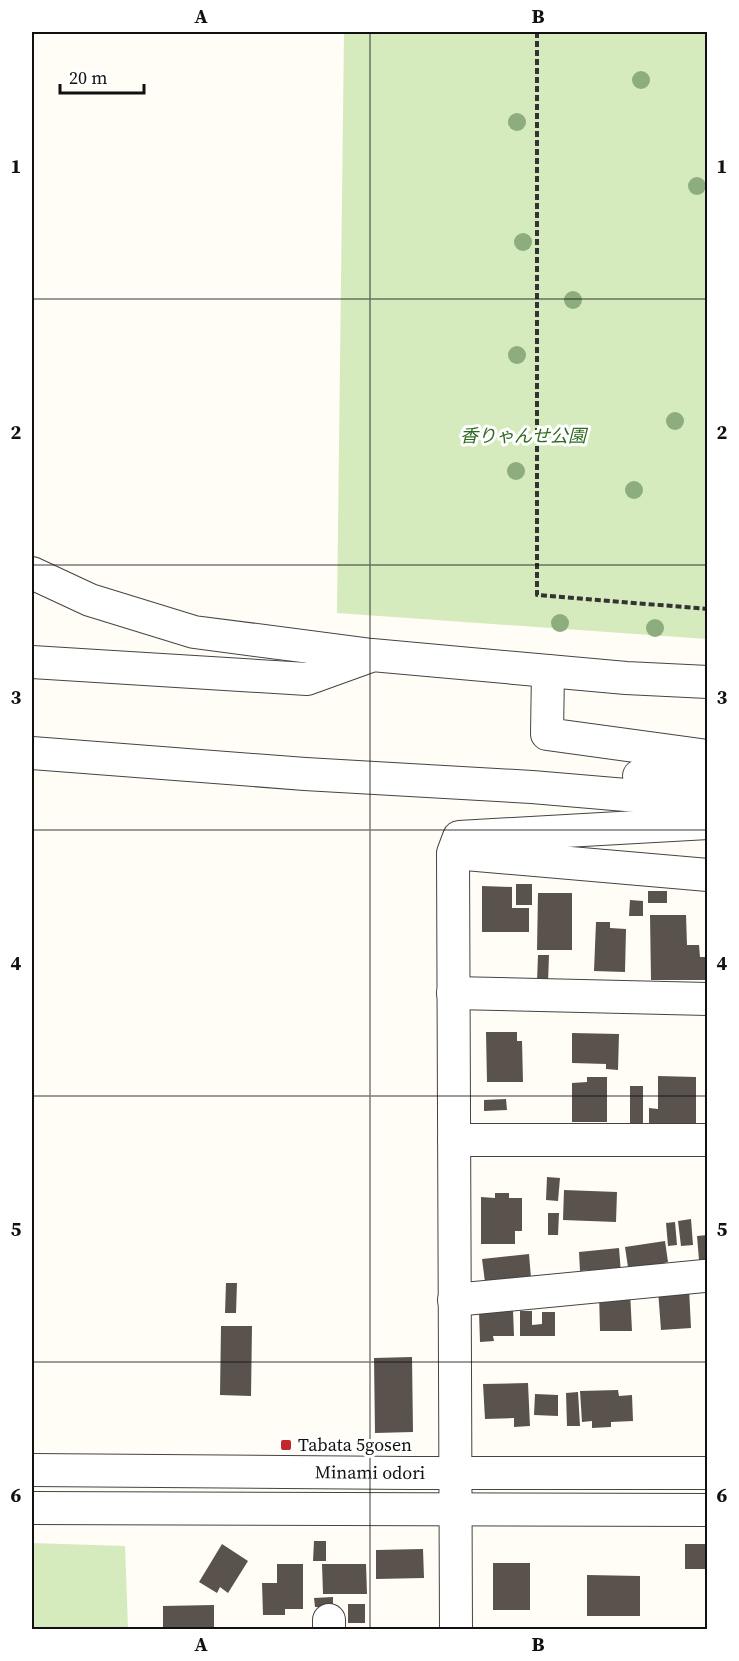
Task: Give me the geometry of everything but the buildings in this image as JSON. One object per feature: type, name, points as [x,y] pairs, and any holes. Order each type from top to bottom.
[{"type":"street","points":[[32,573],[90,600],[194,632],[372,655],[708,682]]},
{"type":"street","points":[[32,662],[307,679],[372,655]]},
{"type":"street","points":[[549,671],[547,734],[708,756]]},
{"type":"street","points":[[32,753],[305,774],[532,787],[708,802]]},
{"type":"street","points":[[532,787],[545,774],[708,778]]},
{"type":"street","points":[[456,1629],[453,853],[459,837],[708,823]]},
{"type":"street","points":[[453,853],[708,875]]},
{"type":"street","points":[[453,993],[708,999]]},
{"type":"street","points":[[454,1140],[708,1140]]},
{"type":"street","points":[[454,1300],[704,1276]]},
{"type":"street","name":"Minami odori","points":[[32,1470],[708,1473]]},
{"type":"street","name":"Minami odori","points":[[32,1508],[708,1510]]},
{"type":"path","points":[[537,32],[537,596],[708,609]]},
{"type":"green space","name":"香りゃんせ公園","points":[[344,32],[707,32],[707,639],[337,613]]},
{"type":"green space","points":[[32,1543],[125,1546],[128,1629],[32,1629]]},
{"type":"place","name":"Tabata 5gosen","points":[[286,1445]]}]
